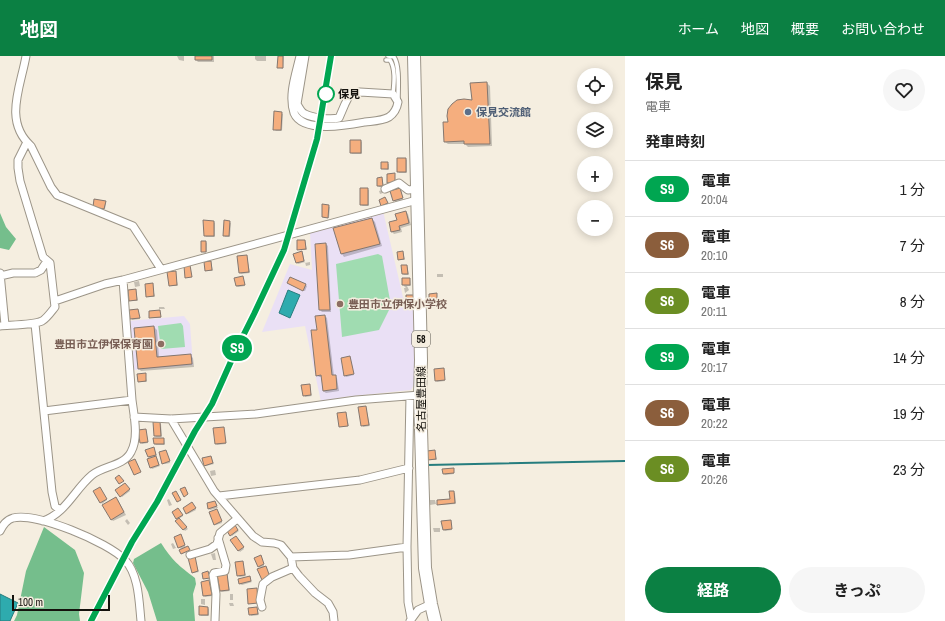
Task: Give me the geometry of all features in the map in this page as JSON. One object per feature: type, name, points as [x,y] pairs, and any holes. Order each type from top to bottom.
[{"type":"main road","name":"名古屋豊田線","points":[[414,56],[421,360],[415,396],[425,568],[435,621]]},
{"type":"street","points":[[26,56],[15,106],[15,117],[19,128],[31,146],[51,187],[57,195],[133,226],[161,269]]},
{"type":"street","points":[[300,56],[292,91],[292,103],[295,115],[307,124],[333,128],[383,119],[391,116],[396,109],[398,102],[392,94],[360,92],[350,94],[344,104],[339,118],[331,120],[305,114],[297,104],[305,56]]},
{"type":"street","points":[[27,142],[18,160],[20,181],[43,257],[50,263],[55,307],[47,317],[35,324],[3,325],[0,274],[35,273],[41,270],[47,261]]},
{"type":"street","points":[[385,189],[399,183],[417,195]]},
{"type":"street","points":[[55,301],[105,284],[417,195]]},
{"type":"street","points":[[43,521],[51,519],[93,474],[127,458],[134,445],[134,417],[123,280]]},
{"type":"street","points":[[35,324],[52,492],[56,506],[60,510]]},
{"type":"street","points":[[134,417],[171,419],[256,414],[356,400],[415,396],[409,468],[407,546],[408,602],[411,620]]},
{"type":"street","points":[[44,411],[132,400]]},
{"type":"street","points":[[171,419],[214,491],[253,536],[262,542],[274,542],[281,546],[291,557],[293,568],[306,584],[328,603],[333,612],[334,621]]},
{"type":"street","points":[[219,496],[360,480],[409,468]]},
{"type":"street","points":[[0,530],[7,521],[14,518],[43,521],[82,534],[105,546],[126,560],[131,569],[136,583],[141,621]]},
{"type":"street","points":[[190,555],[210,549],[216,544],[223,529],[237,519]]},
{"type":"street","points":[[216,621],[216,594],[213,575],[214,573],[224,571],[226,565],[218,538]]},
{"type":"street","points":[[291,557],[349,555],[407,546]]},
{"type":"street","points":[[262,607],[260,600],[263,584],[272,577],[293,568]]},
{"type":"street","points":[[411,620],[418,610],[431,604]]},
{"type":"lane","points":[[387,58],[394,57],[398,66],[398,102]]},
{"type":"lane","points":[[387,58],[392,63],[394,82],[392,94]]},
{"type":"shaded area","name":"豊田市立伊保小学校","points":[[383,211],[403,297],[411,310],[415,310],[414,385],[411,390],[344,397],[321,402],[305,326],[262,332],[290,264],[312,270],[310,232]]},
{"type":"shaded area","name":"豊田市立伊保保育園","points":[[184,316],[190,324],[193,365],[132,370],[128,321]]},
{"type":"green space","points":[[0,213],[6,227],[16,239],[9,250],[0,248]]},
{"type":"green space","points":[[378,254],[382,256],[391,306],[379,330],[342,337],[336,264]]},
{"type":"green space","points":[[181,323],[183,326],[185,347],[161,349],[158,326]]},
{"type":"green space","points":[[44,527],[75,550],[84,573],[79,614],[80,621],[14,621],[17,615],[26,571]]},
{"type":"green space","points":[[161,543],[176,562],[195,578],[196,584],[193,594],[195,621],[157,621],[148,592],[133,563],[134,559]]},
{"type":"water","points":[[288,290],[300,295],[290,318],[279,313]]},
{"type":"water","points":[[0,594],[18,603],[10,621],[0,621]]},
{"type":"building","points":[[195,56],[212,56],[212,60],[195,60]]},
{"type":"building","points":[[278,56],[283,56],[283,68],[277,68]]},
{"type":"building","name":"保見交流館","points":[[487,82],[490,144],[464,144],[464,141],[444,142],[443,122],[448,122],[448,109],[457,100],[472,100],[470,83]]},
{"type":"building","points":[[274,111],[282,112],[281,130],[273,130]]},
{"type":"building","points":[[350,140],[361,140],[361,153],[350,153]]},
{"type":"building","points":[[397,158],[406,158],[406,172],[397,172]]},
{"type":"building","points":[[381,162],[388,162],[388,169],[381,169]]},
{"type":"building","points":[[395,173],[395,182],[387,183],[387,174]]},
{"type":"building","points":[[382,177],[383,186],[377,186],[377,178]]},
{"type":"building","points":[[360,188],[368,188],[368,205],[360,205]]},
{"type":"building","points":[[400,188],[403,198],[393,201],[390,191]]},
{"type":"building","points":[[385,197],[388,203],[381,206],[379,200]]},
{"type":"building","points":[[94,199],[106,201],[104,209],[93,207]]},
{"type":"building","points":[[322,204],[329,205],[328,218],[322,217]]},
{"type":"building","points":[[406,211],[409,223],[399,226],[400,230],[391,232],[389,222],[397,220],[395,214]]},
{"type":"building","points":[[372,218],[380,244],[341,254],[333,228]]},
{"type":"building","points":[[203,220],[214,221],[214,236],[204,236]]},
{"type":"building","points":[[224,220],[230,221],[229,236],[223,236]]},
{"type":"building","points":[[297,240],[305,240],[306,249],[297,250]]},
{"type":"building","points":[[201,241],[206,241],[206,252],[201,252]]},
{"type":"building","points":[[326,243],[330,310],[319,310],[315,244]]},
{"type":"building","points":[[302,251],[304,261],[296,263],[293,254]]},
{"type":"building","points":[[403,251],[404,259],[398,260],[397,252]]},
{"type":"building","points":[[247,255],[249,272],[239,273],[237,256]]},
{"type":"building","points":[[211,261],[212,270],[205,271],[204,262]]},
{"type":"building","points":[[190,265],[192,277],[185,278],[184,266]]},
{"type":"building","points":[[401,265],[407,265],[408,274],[402,274]]},
{"type":"building","points":[[176,271],[177,285],[169,286],[167,272]]},
{"type":"building","points":[[243,276],[245,285],[236,286],[234,278]]},
{"type":"building","points":[[290,277],[306,284],[303,291],[287,283]]},
{"type":"building","points":[[402,278],[410,278],[410,285],[402,285]]},
{"type":"building","points":[[153,283],[154,296],[146,297],[145,284]]},
{"type":"building","points":[[136,289],[137,300],[129,301],[128,290]]},
{"type":"building","points":[[437,293],[437,301],[429,301],[429,294]]},
{"type":"building","points":[[406,295],[414,295],[415,304],[409,304],[409,300],[406,300]]},
{"type":"building","points":[[138,309],[140,318],[130,319],[129,310]]},
{"type":"building","points":[[160,310],[161,317],[149,318],[149,311]]},
{"type":"building","points":[[325,315],[332,375],[336,375],[337,389],[323,391],[321,375],[316,376],[311,330],[317,330],[315,316]]},
{"type":"building","points":[[154,326],[157,357],[191,354],[192,364],[138,369],[134,328]]},
{"type":"building","points":[[350,356],[354,374],[344,376],[341,358]]},
{"type":"building","points":[[444,368],[445,380],[435,381],[434,369]]},
{"type":"building","points":[[146,373],[146,381],[138,382],[137,374]]},
{"type":"building","points":[[310,384],[311,395],[303,396],[301,385]]},
{"type":"building","points":[[366,406],[369,425],[361,426],[358,407]]},
{"type":"building","points":[[346,412],[348,426],[339,427],[337,413]]},
{"type":"building","points":[[153,422],[160,422],[161,436],[154,436]]},
{"type":"building","points":[[224,427],[226,443],[215,444],[213,428]]},
{"type":"building","points":[[146,429],[148,442],[140,443],[138,430]]},
{"type":"building","points":[[153,438],[164,438],[164,444],[154,444]]},
{"type":"building","points":[[154,447],[156,455],[148,457],[145,450]]},
{"type":"building","points":[[166,450],[170,461],[162,464],[159,452]]},
{"type":"building","points":[[435,450],[436,459],[428,460],[427,451]]},
{"type":"building","points":[[156,456],[159,465],[150,468],[147,459]]},
{"type":"building","points":[[211,456],[213,463],[204,466],[202,458]]},
{"type":"building","points":[[135,459],[141,472],[134,475],[128,462]]},
{"type":"building","points":[[454,468],[454,473],[443,474],[442,469]]},
{"type":"building","points":[[119,475],[124,481],[119,484],[115,478]]},
{"type":"building","points":[[125,483],[130,489],[120,497],[115,490]]},
{"type":"building","points":[[100,487],[107,499],[100,503],[93,491]]},
{"type":"building","points":[[185,487],[188,494],[184,497],[180,489]]},
{"type":"building","points":[[176,491],[181,500],[177,502],[172,493]]},
{"type":"building","points":[[449,491],[454,491],[455,503],[437,505],[437,500],[450,499]]},
{"type":"building","points":[[116,497],[124,512],[111,520],[102,505]]},
{"type":"building","points":[[215,501],[217,506],[208,509],[207,503]]},
{"type":"building","points":[[192,502],[196,508],[186,514],[183,508]]},
{"type":"building","points":[[178,508],[183,515],[176,519],[172,512]]},
{"type":"building","points":[[217,509],[222,521],[214,525],[209,512]]},
{"type":"building","points":[[179,518],[187,527],[183,530],[175,521]]},
{"type":"building","points":[[451,520],[452,529],[443,530],[441,521]]},
{"type":"building","points":[[235,525],[238,530],[230,536],[227,531]]},
{"type":"building","points":[[181,534],[185,545],[178,548],[174,537]]},
{"type":"building","points":[[236,536],[244,547],[238,551],[230,540]]},
{"type":"building","points":[[188,546],[190,550],[181,554],[179,550]]},
{"type":"building","points":[[261,555],[264,564],[258,567],[254,558]]},
{"type":"building","points":[[195,556],[198,571],[192,573],[188,558]]},
{"type":"building","points":[[243,561],[245,575],[237,576],[235,562]]},
{"type":"building","points":[[266,566],[270,577],[262,580],[257,569]]},
{"type":"building","points":[[208,571],[210,578],[203,579],[202,573]]},
{"type":"building","points":[[227,573],[229,590],[220,591],[217,574]]},
{"type":"building","points":[[250,576],[251,581],[239,584],[238,579]]},
{"type":"building","points":[[209,580],[212,595],[203,596],[201,582]]},
{"type":"building","points":[[257,588],[258,603],[248,604],[247,589]]},
{"type":"building","points":[[199,606],[208,607],[208,615],[199,615]]},
{"type":"building","points":[[257,607],[258,614],[249,615],[248,608]]},
{"type":"waterway","points":[[427,465],[625,461]]},
{"type":"railway","points":[[132,542],[157,502],[195,431],[212,404],[237,347],[255,314],[284,250],[317,139],[331,56]]},
{"type":"train","name":"S9","points":[[91,621],[132,542],[157,502],[195,431],[212,404],[284,250],[317,139],[326,94],[331,56]]},
{"type":"place","name":"保見","points":[[326,94]]},
{"type":"place","name":"保見交流館","points":[[468,112]]},
{"type":"place","name":"豊田市立伊保小学校","points":[[340,304]]},
{"type":"place","name":"豊田市立伊保保育園","points":[[161,344]]}]
